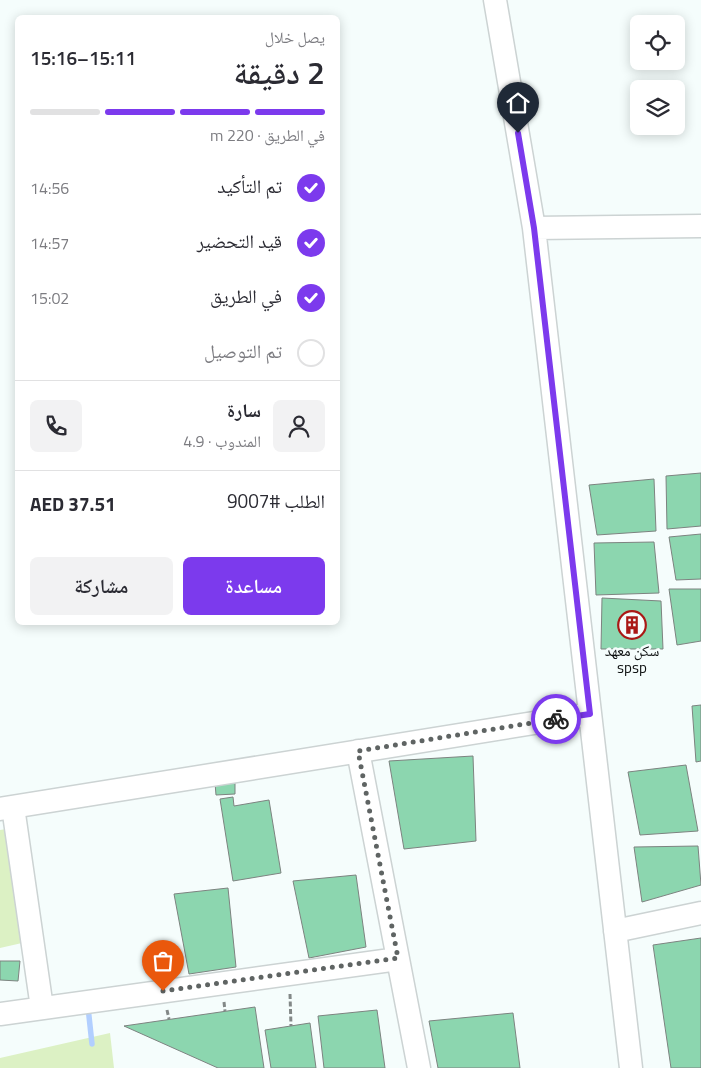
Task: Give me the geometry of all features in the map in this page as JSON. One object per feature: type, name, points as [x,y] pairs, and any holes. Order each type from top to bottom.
[{"type":"street","points":[[495,0],[534,228],[631,1068]]},
{"type":"street","points":[[534,228],[701,226]]},
{"type":"street","points":[[42,1008],[6,808],[590,714]]},
{"type":"street","points":[[358,751],[419,1068]]},
{"type":"street","points":[[615,931],[701,913]]},
{"type":"street","points":[[0,1014],[398,958]]},
{"type":"path","points":[[290,974],[291,1026]]},
{"type":"green space","points":[[7,829],[22,943],[0,948],[0,830]]},
{"type":"green space","points":[[110,1033],[114,1068],[0,1068],[0,1058]]},
{"type":"building","points":[[701,473],[701,526],[667,529],[666,476]]},
{"type":"building","points":[[654,479],[656,531],[597,535],[589,485]]},
{"type":"building","points":[[701,534],[701,579],[676,580],[669,537]]},
{"type":"building","points":[[654,542],[659,593],[596,595],[594,543]]},
{"type":"building","points":[[669,589],[701,589],[701,641],[677,645]]},
{"type":"building","name":"سكن معهد spsp","points":[[602,598],[661,601],[663,649],[601,649]]},
{"type":"building","points":[[701,705],[701,761],[696,762],[692,706]]},
{"type":"building","points":[[473,756],[476,841],[404,849],[389,761]]},
{"type":"building","points":[[686,765],[698,831],[640,835],[628,772]]},
{"type":"building","points":[[235,782],[235,794],[216,795],[215,783]]},
{"type":"building","points":[[233,797],[234,806],[269,800],[281,873],[233,881],[220,799]]},
{"type":"building","points":[[698,846],[701,885],[642,902],[634,847]]},
{"type":"building","points":[[356,875],[366,947],[309,958],[293,881]]},
{"type":"building","points":[[228,888],[236,967],[189,974],[174,894]]},
{"type":"building","points":[[701,938],[701,1068],[671,1068],[653,945]]},
{"type":"building","points":[[0,961],[20,961],[18,981],[0,980]]},
{"type":"building","points":[[255,1007],[264,1068],[218,1068],[124,1026]]},
{"type":"building","points":[[377,1010],[385,1068],[324,1068],[318,1016]]},
{"type":"building","points":[[513,1013],[520,1068],[438,1068],[429,1021]]},
{"type":"building","points":[[310,1023],[316,1068],[271,1068],[265,1030]]},
{"type":"waterway","points":[[88,1007],[92,1044]]},
{"type":"way so far","points":[[163,991],[398,958],[358,751],[556,719]]},
{"type":"place","name":"سكن معهد spsp","points":[[632,625]]},
{"type":"route","points":[[518,133],[534,228],[590,714],[556,719]]}]
